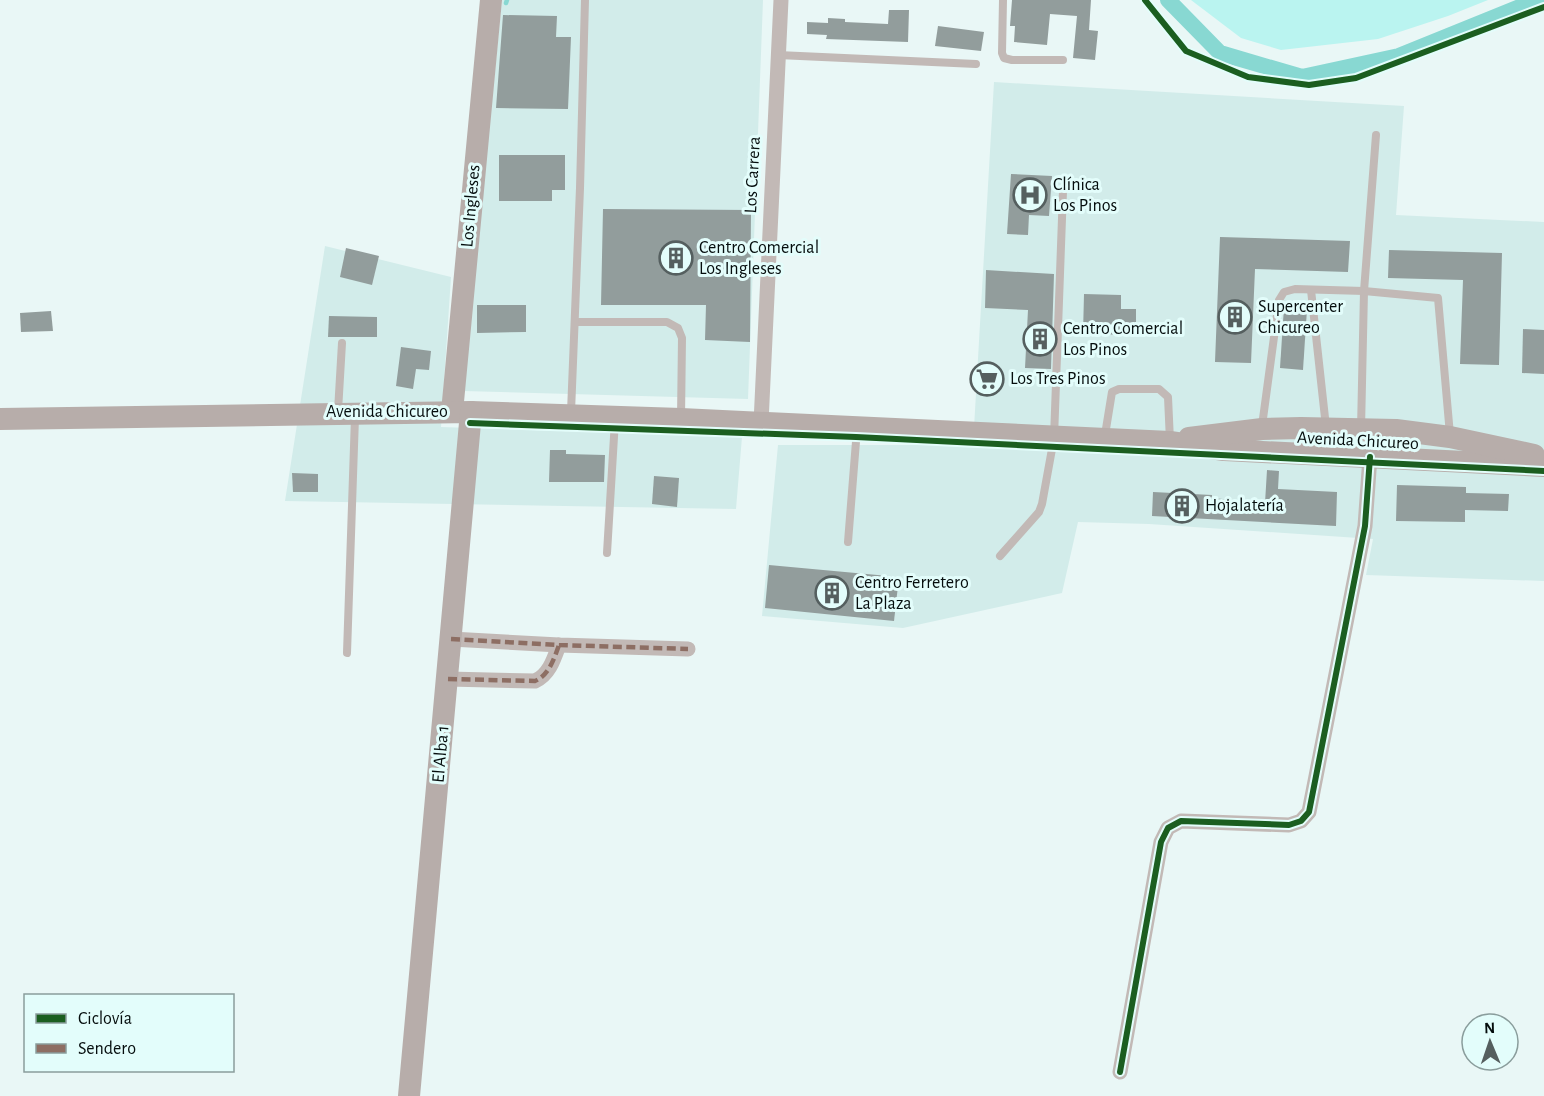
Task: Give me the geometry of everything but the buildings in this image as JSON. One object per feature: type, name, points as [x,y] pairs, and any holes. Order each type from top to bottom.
[{"type":"main road","name":"Los Ingleses","points":[[461,412],[491,0]]},
{"type":"main road","name":"Avenida Chicureo","points":[[0,419],[461,412],[681,419],[1170,442],[1224,450],[1544,466]]},
{"type":"main road","name":"El Alba 1","points":[[409,1096],[448,679],[461,412]]},
{"type":"main road","name":"Avenida Chicureo","points":[[1170,442],[1220,433],[1262,429],[1396,430],[1450,437],[1544,458]]},
{"type":"street","name":"Los Carrera","points":[[762,423],[780,0]]},
{"type":"street","points":[[1120,1072],[1161,842],[1168,828],[1181,821],[1289,825],[1301,821],[1309,812],[1365,526],[1370,457]]},
{"type":"street","points":[[451,639],[688,649]]},
{"type":"street","points":[[448,679],[535,681],[548,670],[559,645]]},
{"type":"lane","points":[[571,416],[585,0]]},
{"type":"lane","points":[[1003,0],[1002,53],[1004,58],[1063,60]]},
{"type":"lane","points":[[778,55],[976,64]]},
{"type":"lane","points":[[1376,135],[1364,291],[1361,429],[1363,436],[1374,446],[1405,459]]},
{"type":"lane","points":[[1000,556],[1039,512],[1054,438],[1063,191]]},
{"type":"lane","points":[[1262,429],[1279,300],[1284,292],[1295,290],[1364,291],[1438,298],[1450,437]]},
{"type":"lane","points":[[1311,290],[1326,428]]},
{"type":"lane","points":[[575,322],[667,322],[678,328],[682,338],[681,419]]},
{"type":"lane","points":[[342,343],[346,412],[347,653]]},
{"type":"lane","points":[[1104,440],[1112,392],[1119,389],[1159,389],[1168,397],[1170,442]]},
{"type":"lane","points":[[607,553],[615,418]]},
{"type":"lane","points":[[848,542],[857,428]]},
{"type":"lane","points":[[1324,454],[1346,442],[1361,429]]},
{"type":"shaded area","points":[[502,0],[763,0],[748,399],[463,391]]},
{"type":"shaded area","points":[[1191,0],[1488,0],[1378,39],[1281,50],[1241,38]]},
{"type":"shaded area","points":[[994,82],[1404,106],[1396,215],[1544,222],[1544,581],[1366,575],[1373,539],[1149,524],[1078,522],[1062,593],[903,628],[762,616],[778,445],[973,445]]},
{"type":"shaded area","points":[[325,246],[451,277],[441,427],[742,437],[736,509],[285,501]]},
{"type":"waterway","points":[[1168,0],[1220,53],[1302,77],[1399,56],[1537,0]]},
{"type":"marked path","points":[[451,639],[688,649]]},
{"type":"marked path","points":[[448,679],[535,681],[547,671],[559,645]]},
{"type":"cycle path","points":[[1145,0],[1186,51],[1248,77],[1309,85],[1356,78],[1544,7]]},
{"type":"cycle path","points":[[470,423],[856,437],[1544,471]]},
{"type":"cycle path","points":[[1120,1072],[1161,842],[1168,828],[1181,821],[1289,825],[1301,821],[1309,812],[1365,526],[1370,457]]},
{"type":"place","name":"Clínica Los Pinos","points":[[1030,195]]},
{"type":"place","name":"Centro Comercial Los Ingleses","points":[[676,258]]},
{"type":"place","name":"Supercenter Chicureo","points":[[1235,317]]},
{"type":"place","name":"Centro Comercial Los Pinos","points":[[1040,339]]},
{"type":"place","name":"Los Tres Pinos","points":[[987,379]]},
{"type":"place","name":"Hojalatería","points":[[1182,506]]},
{"type":"place","name":"Centro Ferretero La Plaza","points":[[832,593]]}]
